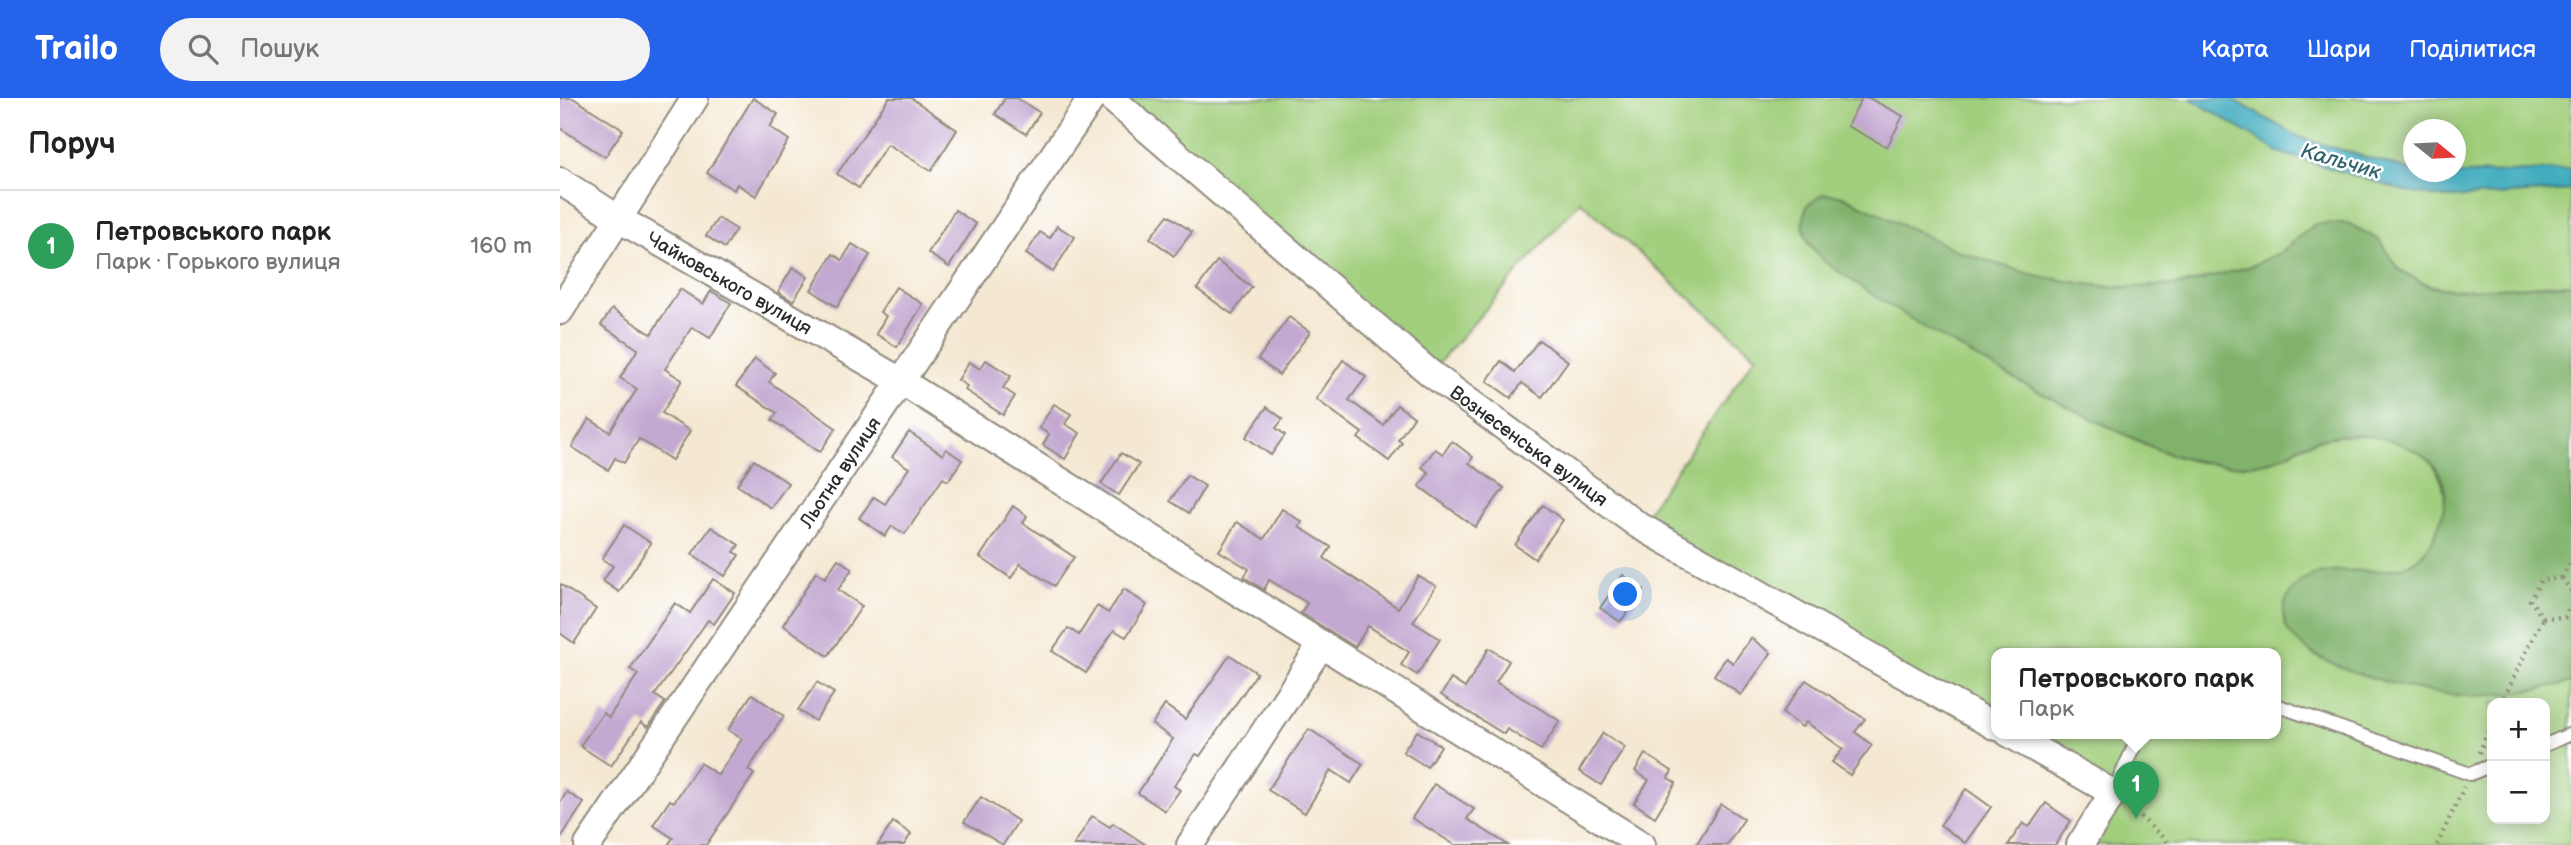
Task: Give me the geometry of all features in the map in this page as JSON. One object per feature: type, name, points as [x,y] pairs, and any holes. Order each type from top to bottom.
[{"type":"street","points":[[560,312],[695,98]]},
{"type":"street","name":"Льотна вулиця","points":[[588,845],[1092,98]]},
{"type":"street","name":"Вознесенська вулиця","points":[[1111,98],[1430,373],[1638,525],[1991,724]]},
{"type":"street","name":"Чайковського вулиця","points":[[560,181],[618,219],[900,380]]},
{"type":"street","points":[[900,380],[1642,845]]},
{"type":"street","points":[[1190,845],[1322,644]]},
{"type":"street","points":[[2018,739],[2113,793],[2080,845]]},
{"type":"lane","points":[[2281,707],[2470,774],[2487,767]]},
{"type":"lane","points":[[2550,743],[2571,734]]},
{"type":"lane","points":[[2113,793],[2137,739]]},
{"type":"path","points":[[2562,578],[2571,560]]},
{"type":"path","points":[[2562,578],[2571,591]]},
{"type":"path","points":[[2543,618],[2530,600],[2541,580],[2562,578]]},
{"type":"path","points":[[2543,618],[2565,617],[2571,604]]},
{"type":"path","points":[[2503,698],[2543,618]]},
{"type":"path","points":[[2437,845],[2470,774]]},
{"type":"path","points":[[2113,793],[2171,845]]},
{"type":"green space","points":[[1111,98],[2190,98],[2279,152],[2408,192],[2448,198],[2571,190],[2571,284],[2483,290],[2440,288],[2420,282],[2398,268],[2379,240],[2315,224],[2282,251],[2239,270],[2200,281],[2119,287],[2038,276],[1999,265],[1930,239],[1840,195],[1802,222],[1808,243],[1825,262],[2025,384],[2158,450],[2205,463],[2260,463],[2277,459],[2317,440],[2356,434],[2394,439],[2418,450],[2436,470],[2444,495],[2442,521],[2431,545],[2425,554],[2407,566],[2373,572],[2339,571],[2312,654],[2377,679],[2439,692],[2502,693],[2571,682],[2571,845],[2081,845],[2113,793],[2018,739],[2281,739],[2281,648],[1991,648],[1991,724],[1638,525],[1756,356],[1580,201],[1430,373]]},
{"type":"green space","points":[[2230,98],[2571,98],[2571,169],[2466,174],[2466,119],[2403,119],[2403,168],[2301,138]]},
{"type":"green space","points":[[1823,194],[1840,195],[1960,252],[2035,276],[2112,288],[2183,285],[2251,266],[2280,253],[2315,224],[2348,223],[2379,240],[2399,270],[2430,287],[2462,290],[2571,284],[2571,682],[2509,694],[2450,694],[2384,681],[2348,670],[2316,655],[2293,637],[2283,616],[2291,592],[2308,577],[2328,571],[2398,568],[2418,558],[2434,537],[2445,500],[2443,482],[2430,461],[2397,443],[2352,435],[2320,439],[2270,461],[2242,465],[2189,459],[2148,445],[1992,367],[1890,306],[1825,262],[1809,242],[1804,230],[1807,205]]},
{"type":"water","name":"Кальчик","points":[[2190,98],[2230,98],[2301,138],[2403,168],[2403,182],[2466,182],[2466,174],[2571,169],[2571,190],[2448,198],[2408,192],[2279,152]]},
{"type":"building","points":[[560,98],[573,98],[623,130],[605,157],[560,128]]},
{"type":"building","points":[[753,98],[778,114],[770,127],[789,140],[756,196],[737,184],[734,190],[707,173]]},
{"type":"building","points":[[889,98],[911,98],[957,130],[931,171],[887,144],[859,188],[837,174]]},
{"type":"building","points":[[1005,98],[1017,98],[1040,113],[1026,134],[995,114]]},
{"type":"building","points":[[1862,98],[1869,98],[1903,116],[1887,147],[1847,126]]},
{"type":"building","points":[[955,210],[976,224],[949,267],[928,253]]},
{"type":"building","points":[[1168,215],[1192,232],[1174,256],[1150,238]]},
{"type":"building","points":[[718,218],[736,229],[725,248],[706,236]]},
{"type":"building","points":[[1057,226],[1075,237],[1053,272],[1026,254],[1040,232],[1050,238]]},
{"type":"building","points":[[852,244],[870,255],[837,307],[811,290],[833,254],[842,260]]},
{"type":"building","points":[[1217,261],[1252,287],[1232,314],[1197,289]]},
{"type":"building","points":[[793,267],[808,277],[793,301],[778,292]]},
{"type":"building","points":[[896,287],[923,304],[897,347],[876,334],[886,316],[880,312]]},
{"type":"building","points":[[680,289],[703,304],[711,291],[731,303],[710,338],[692,327],[665,369],[682,380],[662,413],[690,431],[672,460],[639,439],[624,463],[615,458],[608,470],[572,447],[589,419],[610,432],[637,389],[620,378],[638,349],[601,325],[612,309],[651,334]]},
{"type":"building","points":[[1289,317],[1310,332],[1279,375],[1258,359]]},
{"type":"building","points":[[1539,340],[1568,361],[1542,397],[1522,383],[1511,398],[1487,381],[1501,361],[1515,372]]},
{"type":"building","points":[[755,359],[775,373],[769,382],[836,428],[820,452],[772,420],[777,413],[736,386]]},
{"type":"building","points":[[986,360],[1011,376],[1003,388],[1015,396],[1003,415],[965,390],[967,386],[958,380],[969,362],[980,369]]},
{"type":"building","points":[[1343,360],[1366,377],[1349,400],[1383,425],[1397,405],[1414,417],[1398,440],[1402,443],[1389,461],[1358,438],[1362,433],[1316,399]]},
{"type":"building","points":[[1054,404],[1071,414],[1065,424],[1080,433],[1065,459],[1043,445],[1049,434],[1039,428]]},
{"type":"building","points":[[1267,407],[1283,419],[1276,428],[1285,435],[1271,455],[1246,437]]},
{"type":"building","points":[[909,432],[943,455],[946,449],[962,460],[948,481],[943,478],[905,534],[892,526],[885,536],[859,518],[874,497],[885,504],[909,468],[892,457]]},
{"type":"building","points":[[1452,441],[1473,457],[1469,463],[1504,488],[1475,527],[1419,486],[1429,473],[1422,467],[1435,449],[1443,454]]},
{"type":"building","points":[[1121,453],[1139,464],[1119,495],[1101,484]]},
{"type":"building","points":[[754,460],[788,483],[771,508],[737,485]]},
{"type":"building","points":[[1187,475],[1205,486],[1189,513],[1170,501]]},
{"type":"building","points":[[1543,505],[1563,520],[1535,559],[1515,545]]},
{"type":"building","points":[[1013,506],[1027,516],[1023,523],[1074,557],[1054,586],[1020,564],[1011,578],[980,557]]},
{"type":"building","points":[[1282,509],[1302,522],[1299,527],[1331,547],[1324,558],[1398,608],[1418,576],[1436,586],[1413,622],[1440,639],[1417,675],[1401,665],[1409,652],[1368,626],[1355,647],[1301,613],[1307,603],[1269,580],[1264,590],[1244,577],[1249,569],[1219,551],[1237,522],[1264,539]]},
{"type":"building","points":[[624,525],[651,543],[619,592],[603,581],[613,566],[602,559]]},
{"type":"building","points":[[711,527],[739,545],[734,552],[739,555],[725,576],[692,554]]},
{"type":"building","points":[[838,559],[852,569],[838,590],[862,606],[828,656],[783,625],[816,572],[825,578]]},
{"type":"building","points":[[1623,575],[1644,590],[1620,622],[1600,608]]},
{"type":"building","points":[[713,579],[735,593],[714,624],[708,620],[655,695],[665,702],[648,727],[641,722],[611,766],[580,746],[603,713],[609,717],[638,674],[630,669],[675,603],[690,613]]},
{"type":"building","points":[[560,584],[596,609],[574,643],[560,633]]},
{"type":"building","points":[[1124,589],[1147,605],[1126,637],[1114,630],[1086,673],[1052,651],[1068,628],[1079,635],[1097,606],[1108,613]]},
{"type":"building","points":[[1751,638],[1771,653],[1741,695],[1714,675],[1726,658],[1733,663]]},
{"type":"building","points":[[1489,648],[1509,661],[1496,682],[1560,721],[1541,750],[1507,729],[1504,734],[1441,695],[1451,679],[1465,688]]},
{"type":"building","points":[[1230,655],[1257,673],[1200,756],[1196,754],[1174,786],[1180,790],[1165,811],[1138,793],[1173,739],[1152,724],[1165,705],[1185,719]]},
{"type":"building","points":[[1806,680],[1865,719],[1855,732],[1872,745],[1850,775],[1832,762],[1843,749],[1806,722],[1802,727],[1782,713]]},
{"type":"building","points":[[817,682],[834,693],[815,721],[798,710]]},
{"type":"building","points":[[752,694],[784,716],[748,770],[754,774],[706,845],[668,845],[673,838],[653,825],[670,800],[674,802],[700,763],[718,775],[742,739],[728,730]]},
{"type":"building","points":[[1309,729],[1363,764],[1351,783],[1331,770],[1305,813],[1268,790]]},
{"type":"building","points":[[1417,731],[1441,746],[1427,767],[1403,752]]},
{"type":"building","points":[[1603,733],[1625,747],[1601,785],[1579,771]]},
{"type":"building","points":[[1645,754],[1672,771],[1668,778],[1676,783],[1655,817],[1634,803],[1649,780],[1635,771]]},
{"type":"building","points":[[1434,784],[1474,809],[1467,819],[1508,845],[1455,845],[1412,818]]},
{"type":"building","points":[[1966,789],[1991,807],[1965,843],[1940,825]]},
{"type":"building","points":[[567,792],[584,803],[560,839],[560,802]]},
{"type":"building","points":[[981,797],[1018,821],[1003,845],[964,822]]},
{"type":"building","points":[[2046,803],[2071,821],[2055,845],[2008,845],[2023,823],[2029,827]]},
{"type":"building","points":[[1721,804],[1744,819],[1727,845],[1696,845]]},
{"type":"building","points":[[1092,816],[1110,827],[1113,823],[1146,845],[1074,845]]},
{"type":"building","points":[[893,822],[911,834],[904,845],[878,845]]},
{"type":"place","name":"Петровського парк","points":[[2136,819]]}]
